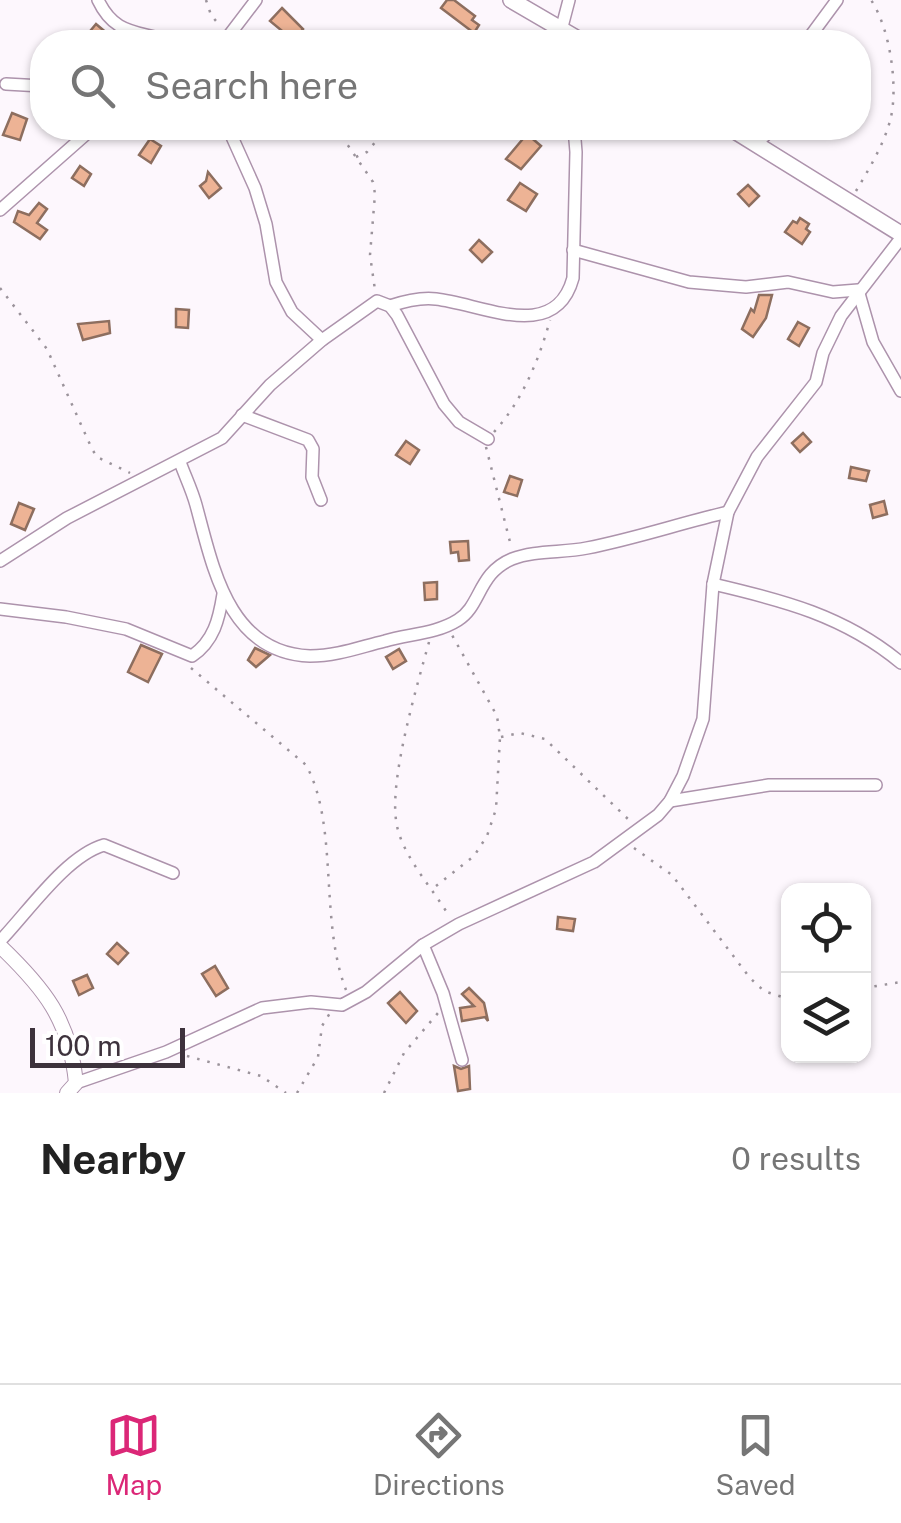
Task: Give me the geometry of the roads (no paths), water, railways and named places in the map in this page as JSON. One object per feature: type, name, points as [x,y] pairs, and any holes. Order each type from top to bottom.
[{"type":"main road","points":[[511,0],[552,30]]},
{"type":"main road","points":[[752,140],[901,236]]},
{"type":"street","points":[[98,0],[104,13],[118,27],[128,30]]},
{"type":"street","points":[[233,30],[256,0]]},
{"type":"street","points":[[562,30],[569,0]]},
{"type":"street","points":[[815,30],[838,0]]},
{"type":"street","points":[[6,84],[30,85]]},
{"type":"street","points":[[0,210],[80,140]]},
{"type":"street","points":[[233,140],[266,224],[276,282],[292,312],[322,340]]},
{"type":"street","points":[[0,562],[67,518],[222,438],[270,385],[322,340],[376,302],[390,306],[432,298],[520,317],[541,315],[554,308],[570,288],[575,140]]},
{"type":"street","points":[[758,143],[761,140]]},
{"type":"street","points":[[173,873],[104,845],[93,848],[70,865],[0,943],[49,997],[74,1058],[71,1088],[166,1052],[262,1008],[311,1002],[344,1003],[380,982],[454,926],[594,862],[639,830],[670,801],[693,754],[703,719],[713,584],[728,512],[757,457],[816,382],[830,333],[901,236]]},
{"type":"street","points":[[573,250],[689,282],[746,287],[788,282],[832,292],[858,290]]},
{"type":"street","points":[[858,290],[873,342],[901,391]]},
{"type":"street","points":[[390,306],[444,404],[459,422],[488,439]]},
{"type":"street","points":[[242,415],[308,440],[313,449],[312,477],[321,500]]},
{"type":"street","points":[[180,462],[223,594],[246,628],[275,647],[308,656],[352,652],[460,620],[486,578],[513,558],[589,548],[728,512]]},
{"type":"street","points":[[713,584],[824,615],[871,638],[901,662]]},
{"type":"street","points":[[0,609],[95,622],[143,635],[192,656],[206,646],[219,618],[223,594]]},
{"type":"street","points":[[670,801],[769,785],[876,784]]},
{"type":"street","points":[[424,945],[462,1060]]}]
